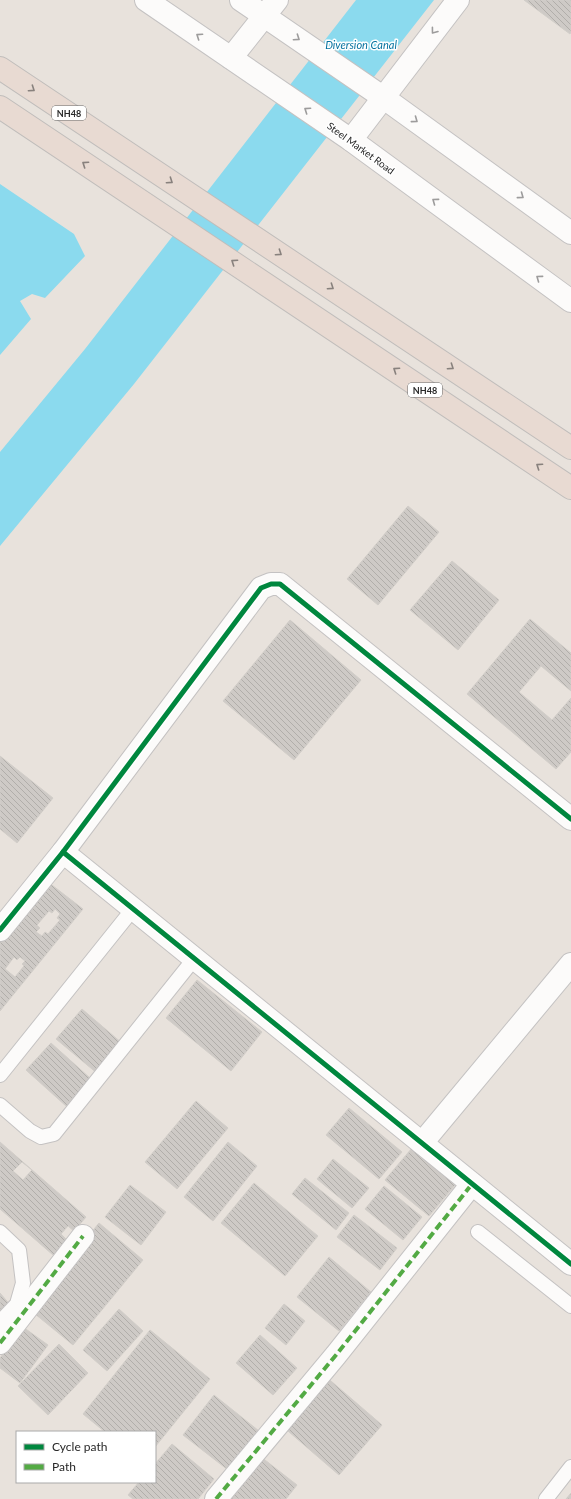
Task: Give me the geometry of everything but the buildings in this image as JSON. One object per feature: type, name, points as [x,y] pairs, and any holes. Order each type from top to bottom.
[{"type":"highway","name":"NH48","points":[[0,68],[571,448]]},
{"type":"highway","name":"NH48","points":[[0,107],[571,488]]},
{"type":"street","name":"Steel Market Road","points":[[146,0],[351,140],[571,301]]},
{"type":"street","points":[[241,0],[271,8],[384,98],[571,233]]},
{"type":"street","points":[[351,140],[458,0]]},
{"type":"street","points":[[231,58],[271,8]]},
{"type":"street","points":[[0,930],[63,852],[261,588],[271,584],[280,584],[571,819]]},
{"type":"street","points":[[63,852],[571,1264]]},
{"type":"street","points":[[422,1144],[571,964]]},
{"type":"street","points":[[216,1499],[336,1356],[472,1184]]},
{"type":"street","points":[[0,1343],[83,1236]]},
{"type":"lane","points":[[0,1075],[132,909]]},
{"type":"lane","points":[[0,1105],[40,1137],[54,1134],[194,959]]},
{"type":"lane","points":[[0,1232],[19,1250],[23,1283],[18,1304],[0,1322]]},
{"type":"lane","points":[[478,1232],[571,1306]]},
{"type":"lane","points":[[546,1499],[571,1467]]},
{"type":"water","name":"Diversion Canal","points":[[356,0],[434,0],[134,384],[0,546],[0,452],[85,349]]},
{"type":"water","points":[[0,184],[74,234],[85,256],[45,298],[32,294],[20,301],[31,319],[0,355]]},
{"type":"marked path","points":[[216,1499],[336,1355],[472,1184]]},
{"type":"marked path","points":[[0,1343],[83,1236]]},
{"type":"cycle path","points":[[0,930],[63,852],[261,588],[271,584],[280,584],[571,819]]},
{"type":"cycle path","points":[[63,852],[571,1264]]}]
